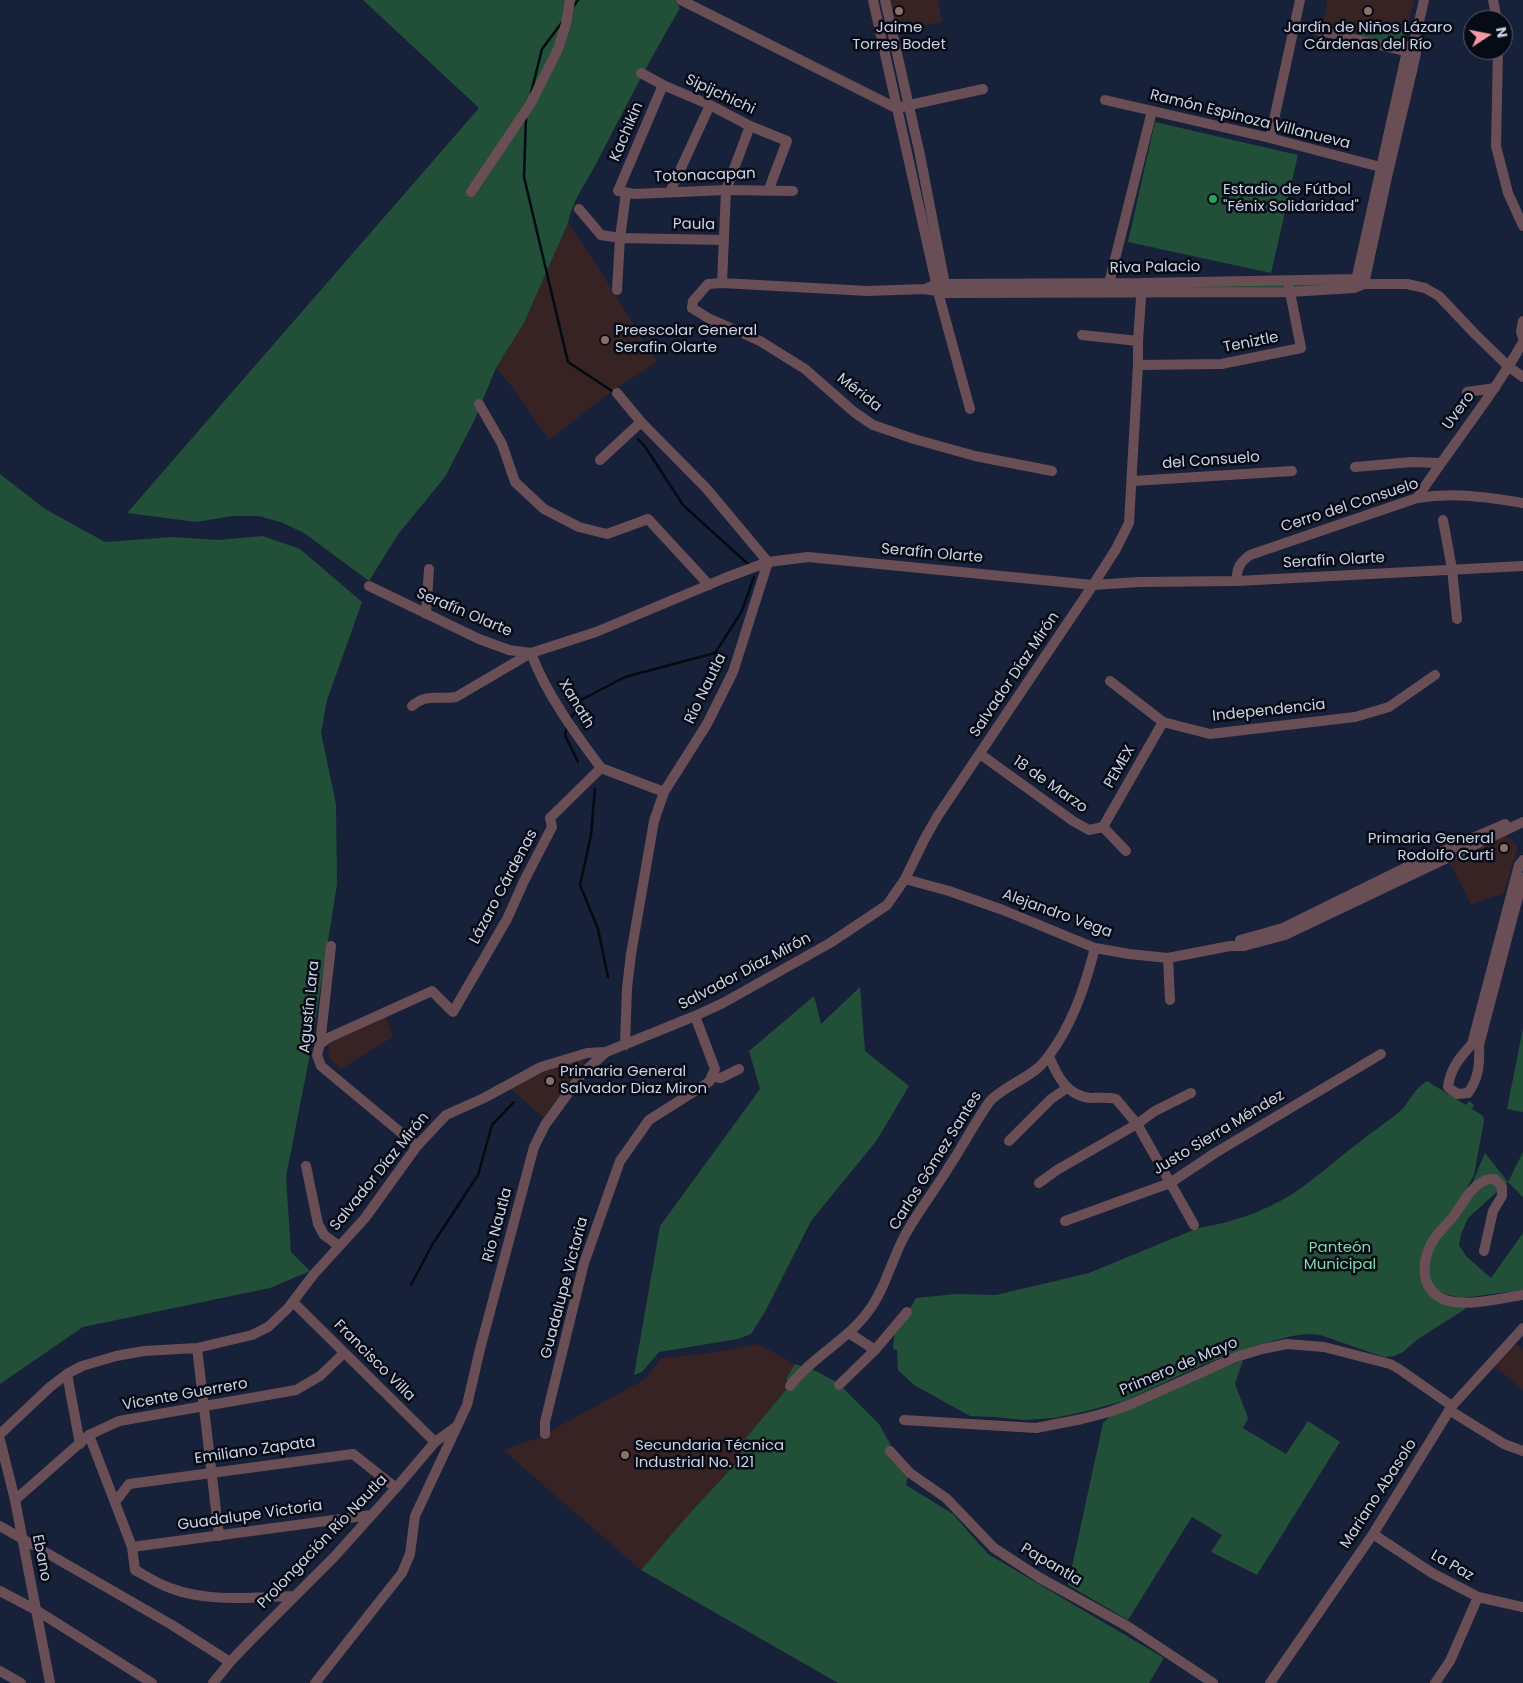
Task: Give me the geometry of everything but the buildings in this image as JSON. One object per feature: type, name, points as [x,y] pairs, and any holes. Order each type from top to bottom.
[{"type":"street","points":[[471,192],[531,103],[558,49],[566,24],[570,0]]},
{"type":"street","points":[[681,0],[896,108],[983,89]]},
{"type":"street","points":[[873,0],[911,173],[970,409]]},
{"type":"street","points":[[885,0],[923,171],[941,288]]},
{"type":"street","points":[[1270,138],[1300,0]]},
{"type":"street","points":[[1358,283],[1424,0]]},
{"type":"street","points":[[1295,26],[1411,52]]},
{"type":"street","points":[[1498,60],[1496,146],[1508,193],[1523,226]]},
{"type":"street","name":"Sipijchichi","points":[[641,73],[750,126],[787,141],[769,189]]},
{"type":"street","name":"Kachikin","points":[[622,192],[663,85]]},
{"type":"street","name":"Ramón Espinoza Villanueva","points":[[1105,100],[1270,138],[1384,169]]},
{"type":"street","points":[[670,192],[710,105]]},
{"type":"street","points":[[1108,288],[1152,111]]},
{"type":"street","points":[[724,240],[726,190],[750,126]]},
{"type":"street","points":[[911,173],[923,171]]},
{"type":"street","name":"Totonacapan","points":[[622,192],[769,189],[793,191]]},
{"type":"street","points":[[617,290],[622,192]]},
{"type":"street","name":"Paula","points":[[579,209],[602,235],[620,238],[724,240],[722,283]]},
{"type":"street","name":"Riva Palacio","points":[[1142,288],[1288,280],[1407,284],[1425,288],[1439,296],[1509,366],[1523,377]]},
{"type":"street","name":"Teniztle","points":[[1138,365],[1221,364],[1301,348],[1288,280]]},
{"type":"street","name":"Riva Palacio","points":[[692,308],[693,301],[708,284],[722,283],[868,291],[941,288],[1142,288],[1290,292],[1358,283]]},
{"type":"street","name":"Salvador Díaz Mirón","points":[[0,1434],[44,1392],[67,1374],[82,1366],[116,1356],[144,1351],[197,1348],[252,1335],[268,1327],[293,1302],[314,1274],[365,1218],[417,1146],[446,1115],[484,1098],[541,1067],[587,1053],[606,1052],[696,1016],[723,1003],[830,943],[886,905],[905,879],[937,817],[1093,585],[1129,523],[1133,481],[1138,341],[1142,288]]},
{"type":"street","name":"Mérida","points":[[692,308],[708,318],[760,341],[805,369],[854,412],[873,424],[914,439],[968,454],[1052,471]]},
{"type":"street","points":[[1523,321],[1521,332],[1523,340]]},
{"type":"street","points":[[1082,335],[1138,341]]},
{"type":"street","name":"Uvero","points":[[1417,498],[1495,388],[1523,340]]},
{"type":"street","points":[[1467,392],[1495,388]]},
{"type":"street","points":[[617,394],[641,422],[706,488],[768,562]]},
{"type":"street","points":[[479,404],[502,444],[516,482],[544,509],[579,527],[607,534],[648,519],[709,585]]},
{"type":"street","points":[[600,460],[641,422]]},
{"type":"street","points":[[1355,467],[1412,462],[1440,463]]},
{"type":"street","name":"del Consuelo","points":[[1133,481],[1292,470]]},
{"type":"street","name":"Cerro del Consuelo","points":[[1237,582],[1240,562],[1250,555],[1417,498],[1439,494],[1465,495],[1523,503]]},
{"type":"street","points":[[1443,520],[1452,569],[1457,619]]},
{"type":"street","name":"Serafín Olarte","points":[[369,586],[479,639],[509,650],[532,653],[596,632],[768,562],[808,557],[1093,585],[1139,582],[1237,582],[1523,566]]},
{"type":"street","name":"Río Nautla","points":[[625,1045],[627,988],[631,954],[654,821],[664,792],[707,724],[733,672],[768,562]]},
{"type":"street","points":[[426,614],[429,569]]},
{"type":"street","points":[[412,706],[420,699],[456,697],[532,653]]},
{"type":"street","name":"Xanath","points":[[532,653],[565,718],[601,768]]},
{"type":"street","name":"Independencia","points":[[1110,681],[1163,722],[1210,734],[1355,717],[1389,707],[1434,675]]},
{"type":"street","name":"PEMEX","points":[[1103,827],[1163,722]]},
{"type":"street","name":"18 de Marzo","points":[[980,754],[1073,821],[1089,830],[1103,827]]},
{"type":"street","points":[[601,768],[664,792]]},
{"type":"street","name":"Lázaro Cárdenas","points":[[320,1044],[328,1038],[432,991],[453,1012],[507,919],[552,827],[550,818],[601,768]]},
{"type":"street","name":"Alejandro Vega","points":[[905,879],[949,891],[994,907],[1095,948],[1168,958],[1230,946],[1244,946],[1284,932],[1523,816]]},
{"type":"street","name":"Alejandro Vega","points":[[1419,866],[1523,822]]},
{"type":"street","points":[[1103,827],[1126,851]]},
{"type":"street","points":[[1523,860],[1519,865],[1476,1044],[1523,878]]},
{"type":"street","name":"Agustín Lara","points":[[331,946],[320,1044],[316,1055],[321,1066],[417,1146]]},
{"type":"street","name":"Carlos Gómez Santes","points":[[790,1386],[818,1356],[849,1333],[876,1301],[905,1235],[951,1165],[990,1100],[998,1092],[1029,1075],[1049,1056],[1069,1025],[1080,999],[1095,948]]},
{"type":"street","points":[[1168,958],[1170,1000]]},
{"type":"street","points":[[696,1016],[715,1069],[713,1077],[721,1078],[739,1069]]},
{"type":"street","name":"Río Nautla","points":[[315,1683],[402,1573],[410,1554],[415,1516],[467,1405],[534,1147],[545,1125],[582,1074],[606,1052]]},
{"type":"street","name":"Justo Sierra Méndez","points":[[1065,1221],[1170,1183],[1215,1153],[1381,1054]]},
{"type":"street","points":[[1049,1056],[1055,1073],[1067,1088],[1075,1094],[1090,1098],[1116,1098],[1138,1124],[1194,1226]]},
{"type":"street","name":"Guadalupe Victoria","points":[[545,1434],[545,1422],[584,1264],[620,1161],[648,1120],[709,1082],[713,1077]]},
{"type":"street","points":[[1009,1141],[1051,1099],[1067,1088]]},
{"type":"street","points":[[1039,1183],[1056,1170],[1138,1124],[1155,1111],[1192,1093]]},
{"type":"street","points":[[306,1166],[318,1224],[324,1235],[339,1246]]},
{"type":"street","points":[[1484,1251],[1493,1211],[1502,1196],[1502,1187],[1495,1178],[1484,1180],[1474,1188],[1434,1239],[1424,1262],[1425,1279],[1433,1291],[1442,1298],[1456,1302],[1523,1295]]},
{"type":"street","name":"Francisco Villa","points":[[293,1302],[435,1442]]},
{"type":"street","points":[[839,1385],[875,1350],[907,1312]]},
{"type":"street","name":"Mariano Abasolo","points":[[1270,1683],[1373,1534],[1450,1408],[1523,1328]]},
{"type":"street","points":[[849,1333],[875,1350]]},
{"type":"street","name":"Primero de Mayo","points":[[904,1420],[1002,1427],[1045,1427],[1082,1419],[1131,1404],[1236,1358],[1262,1349],[1287,1344],[1324,1347],[1399,1368],[1450,1408],[1504,1444],[1523,1451]]},
{"type":"street","points":[[197,1348],[219,1536]]},
{"type":"street","name":"Vicente Guerrero","points":[[14,1500],[89,1435],[119,1421],[296,1390],[320,1376],[344,1353]]},
{"type":"street","points":[[67,1374],[80,1444]]},
{"type":"street","name":"Prolongación Río Nautla","points":[[214,1683],[230,1662],[335,1556],[435,1442],[458,1426]]},
{"type":"street","points":[[89,1435],[132,1547],[135,1570],[169,1588],[194,1595],[224,1597],[294,1596]]},
{"type":"street","name":"Ebano","points":[[0,1440],[14,1500],[50,1683]]},
{"type":"street","name":"Papantla","points":[[890,1451],[910,1473],[946,1498],[994,1548],[1040,1578],[1127,1626],[1213,1683]]},
{"type":"street","name":"Emiliano Zapata","points":[[115,1502],[129,1484],[353,1454],[396,1488]]},
{"type":"street","name":"Guadalupe Victoria","points":[[132,1547],[371,1516]]},
{"type":"street","points":[[0,1526],[172,1625],[230,1662]]},
{"type":"street","name":"La Paz","points":[[1373,1534],[1432,1573],[1478,1598],[1523,1607]]},
{"type":"street","points":[[0,1591],[36,1610],[152,1683]]},
{"type":"street","points":[[1435,1683],[1450,1661],[1478,1598]]},
{"type":"street","points":[[0,1671],[7,1680],[21,1683]]},
{"type":"shaded area","points":[[890,0],[938,0],[942,22],[897,31]]},
{"type":"shaded area","name":"Jardín de Niños Lázaro Cárdenas del Río","points":[[1327,0],[1414,0],[1406,32],[1362,22],[1358,36],[1323,27]]},
{"type":"shaded area","points":[[568,223],[589,253],[657,362],[612,391],[549,440],[512,387],[496,368],[524,323]]},
{"type":"shaded area","points":[[1505,834],[1518,846],[1504,893],[1471,904],[1450,863]]},
{"type":"shaded area","points":[[386,1016],[393,1037],[341,1069],[329,1058],[328,1047],[333,1037]]},
{"type":"shaded area","points":[[579,1057],[584,1061],[544,1118],[509,1087],[540,1070]]},
{"type":"shaded area","name":"Secundaria Técnica Industrial No. 121","points":[[758,1344],[795,1364],[786,1379],[790,1385],[744,1440],[740,1459],[641,1570],[503,1450],[538,1438],[645,1379],[661,1358],[703,1354]]},
{"type":"shaded area","points":[[1516,1344],[1523,1349],[1523,1390],[1493,1365]]},
{"type":"green space","points":[[363,0],[675,0],[680,8],[576,200],[568,223],[524,323],[496,368],[474,421],[445,477],[399,533],[369,581],[304,533],[283,523],[259,516],[232,516],[196,522],[127,513],[479,108]]},
{"type":"green space","points":[[1361,22],[1406,32],[1403,46],[1358,36]]},
{"type":"green space","name":"Estadio de Fútbol \"Fénix Solidaridad\"","points":[[1155,122],[1298,155],[1271,273],[1128,242]]},
{"type":"green space","points":[[1344,283],[1345,286],[1159,290],[1158,287]]},
{"type":"green space","points":[[0,474],[45,509],[105,542],[173,537],[218,540],[263,536],[300,549],[362,602],[327,700],[321,733],[336,804],[337,884],[310,1054],[286,1177],[291,1252],[310,1271],[270,1288],[83,1327],[0,1384]]},
{"type":"green space","points":[[860,987],[865,1051],[909,1086],[877,1140],[811,1221],[766,1310],[751,1334],[738,1339],[659,1352],[642,1372],[634,1375],[660,1226],[760,1089],[749,1051],[814,996],[821,1024]]},
{"type":"green space","points":[[1523,1028],[1523,1112],[1507,1109]]},
{"type":"green space","name":"Panteón Municipal","points":[[1427,1081],[1466,1105],[1469,1101],[1474,1105],[1472,1109],[1483,1116],[1484,1121],[1474,1175],[1462,1197],[1422,1254],[1421,1262],[1425,1281],[1442,1303],[1467,1308],[1418,1339],[1403,1352],[1394,1356],[1384,1357],[1320,1335],[1292,1336],[1257,1345],[1204,1364],[1127,1400],[1054,1418],[1024,1420],[970,1416],[914,1385],[898,1370],[897,1350],[893,1349],[895,1327],[906,1316],[916,1298],[957,1294],[996,1295],[1089,1273],[1198,1228],[1223,1223],[1260,1211],[1294,1193],[1397,1114],[1417,1089]]},
{"type":"green space","points":[[1523,1152],[1523,1197],[1508,1182]]},
{"type":"green space","points":[[1485,1153],[1508,1182],[1468,1218],[1461,1234],[1459,1245],[1466,1256],[1491,1278],[1523,1233],[1523,1290],[1463,1298],[1445,1294],[1434,1288],[1427,1278],[1430,1249],[1468,1193]]},
{"type":"green space","points":[[1243,1360],[1235,1384],[1248,1418],[1243,1428],[1286,1454],[1308,1421],[1340,1442],[1257,1575],[1211,1552],[1222,1535],[1192,1517],[1128,1620],[1068,1585],[1103,1423],[1112,1414]]},
{"type":"green space","points":[[795,1364],[812,1369],[838,1383],[879,1424],[908,1476],[906,1485],[953,1514],[988,1554],[1164,1658],[1149,1683],[838,1683],[641,1570],[740,1459],[744,1440],[790,1385],[786,1379]]},
{"type":"waterway","points":[[573,7],[578,0]]},
{"type":"waterway","points":[[531,93],[542,49],[563,21]]},
{"type":"waterway","points":[[526,118],[524,177],[568,362],[612,391]]},
{"type":"waterway","points":[[638,439],[646,448],[683,505],[748,564]]},
{"type":"waterway","points":[[570,720],[581,700],[625,677],[715,653],[742,611],[754,577]]},
{"type":"waterway","points":[[567,727],[565,735],[578,762]]},
{"type":"waterway","points":[[595,789],[591,835],[580,885],[598,929],[608,977]]},
{"type":"waterway","points":[[411,1285],[432,1245],[478,1175],[492,1125],[514,1102]]},
{"type":"place","name":"Jaime Torres Bodet","points":[[899,11]]},
{"type":"place","name":"Jardín de Niños Lázaro Cárdenas del Río","points":[[1368,11]]},
{"type":"place","name":"Estadio de Fútbol \"Fénix Solidaridad\"","points":[[1213,199]]},
{"type":"place","name":"Preescolar General Serafin Olarte","points":[[605,340]]},
{"type":"place","name":"Primaria General Rodolfo Curti","points":[[1504,848]]},
{"type":"place","name":"Primaria General Salvador Diaz Miron","points":[[550,1081]]},
{"type":"place","name":"Secundaria Técnica Industrial No. 121","points":[[625,1455]]}]
